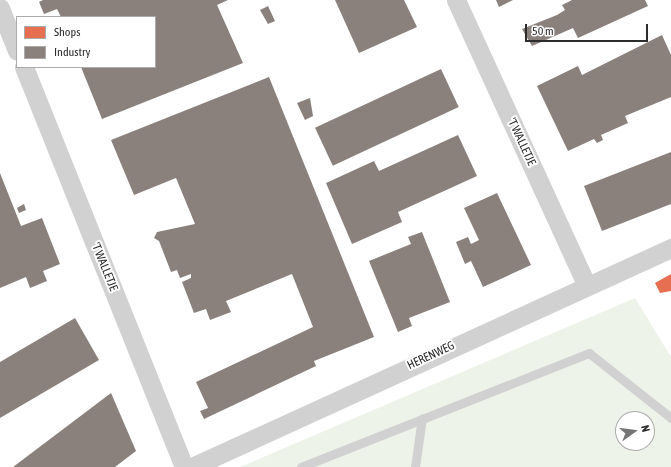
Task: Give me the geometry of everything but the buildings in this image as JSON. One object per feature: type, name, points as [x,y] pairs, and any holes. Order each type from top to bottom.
[{"type":"street","name":"'T WALLETJE","points":[[456,0],[586,284]]},
{"type":"street","points":[[0,8],[16,48]]},
{"type":"street","name":"'T WALLETJE","points":[[24,68],[184,467]]},
{"type":"street","name":"HERENWEG","points":[[192,467],[586,284],[671,248]]},
{"type":"lane","points":[[301,467],[589,353],[671,418]]},
{"type":"lane","points":[[415,467],[422,418]]},
{"type":"shaded area","points":[[635,298],[671,357],[671,467],[240,467]]}]
